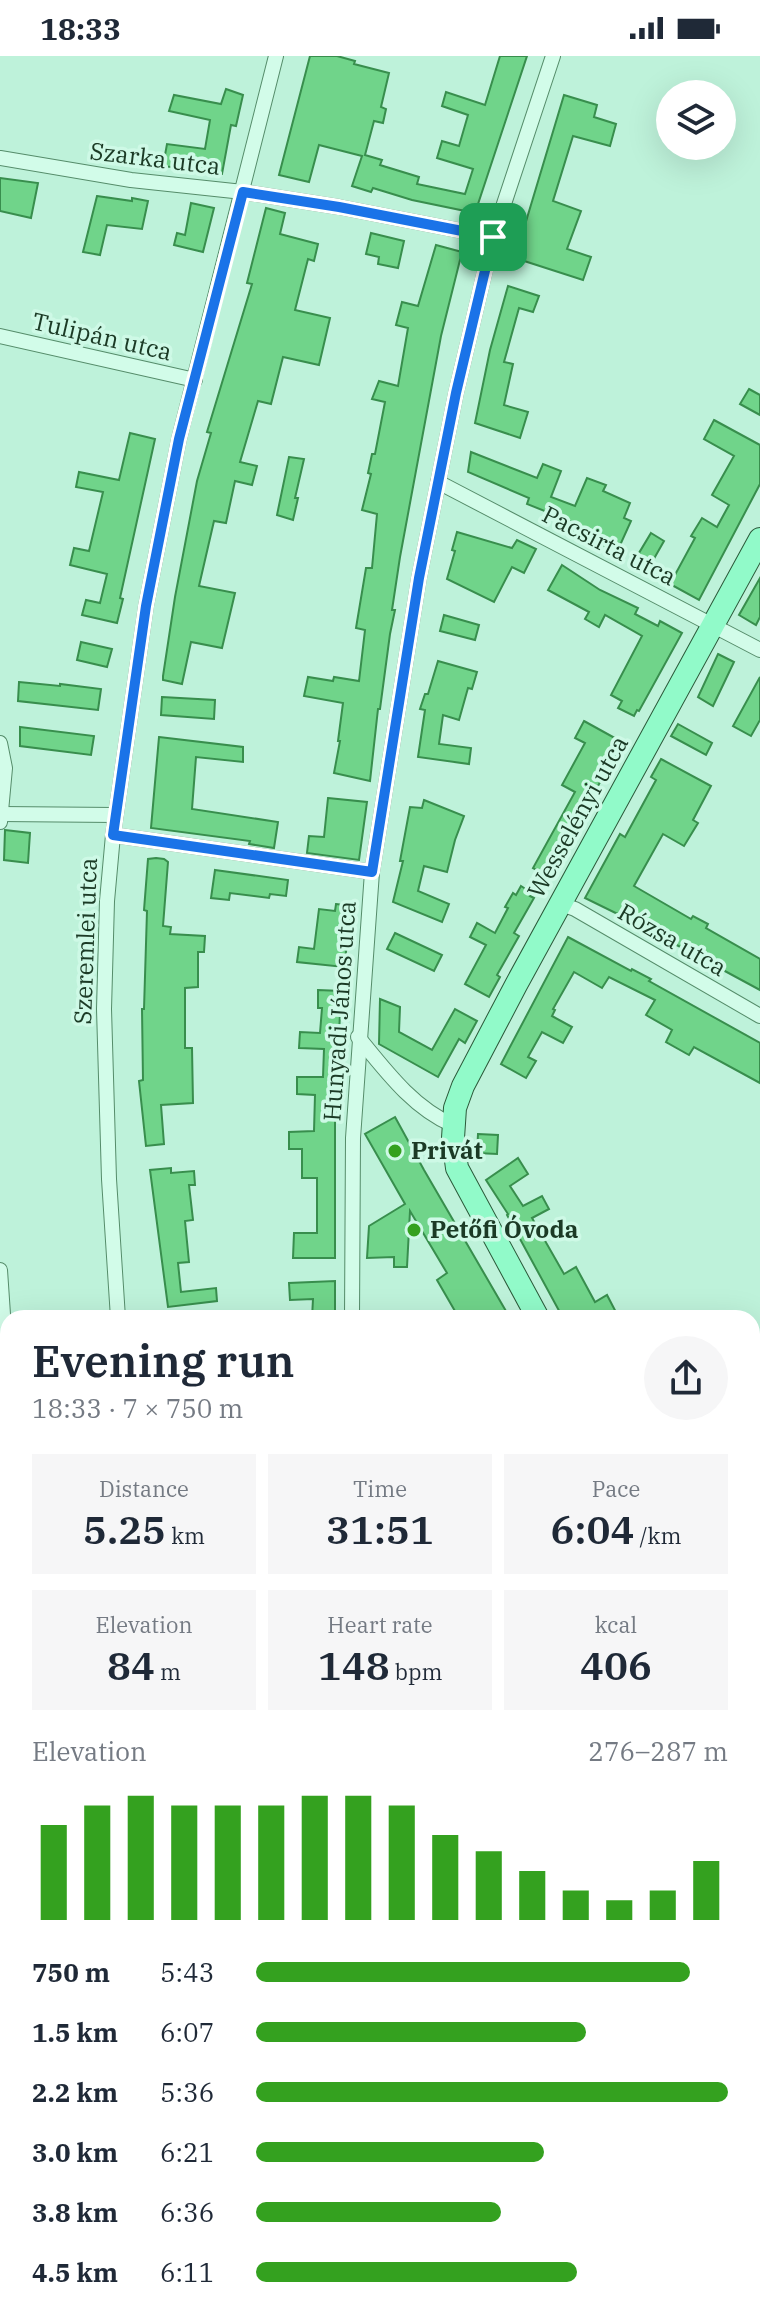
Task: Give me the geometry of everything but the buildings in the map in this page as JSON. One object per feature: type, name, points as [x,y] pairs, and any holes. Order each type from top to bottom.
[{"type":"main road","name":"Wesselényi utca","points":[[534,1310],[457,1168],[453,1138],[455,1108],[463,1086],[760,539]]},
{"type":"street","name":"Szeremlei utca","points":[[117,1310],[109,1179],[104,1009],[107,901],[113,835],[146,606],[179,439],[276,56]]},
{"type":"street","name":"Hunyadi János utca","points":[[352,1310],[353,1138],[372,872],[419,578],[456,393],[493,237],[553,56]]},
{"type":"street","name":"Szarka utca","points":[[0,158],[131,180],[243,192],[339,207],[493,237]]},
{"type":"street","name":"Tulipán utca","points":[[0,336],[195,380]]},
{"type":"street","name":"Pacsirta utca","points":[[438,482],[760,650]]},
{"type":"street","points":[[0,743],[5,768],[0,817],[116,815]]},
{"type":"street","points":[[113,835],[372,872]]},
{"type":"street","name":"Rózsa utca","points":[[561,904],[575,909],[760,1016]]},
{"type":"street","points":[[358,1037],[390,1076],[439,1119],[453,1125]]},
{"type":"street","points":[[0,1270],[3,1310]]},
{"type":"place","name":"Privát","points":[[395,1151]]},
{"type":"place","name":"Petőfi Óvoda","points":[[414,1230]]},
{"type":"route","points":[[243,192],[493,237],[456,393],[419,578],[372,872],[113,835],[146,606],[179,439],[243,192]]}]
